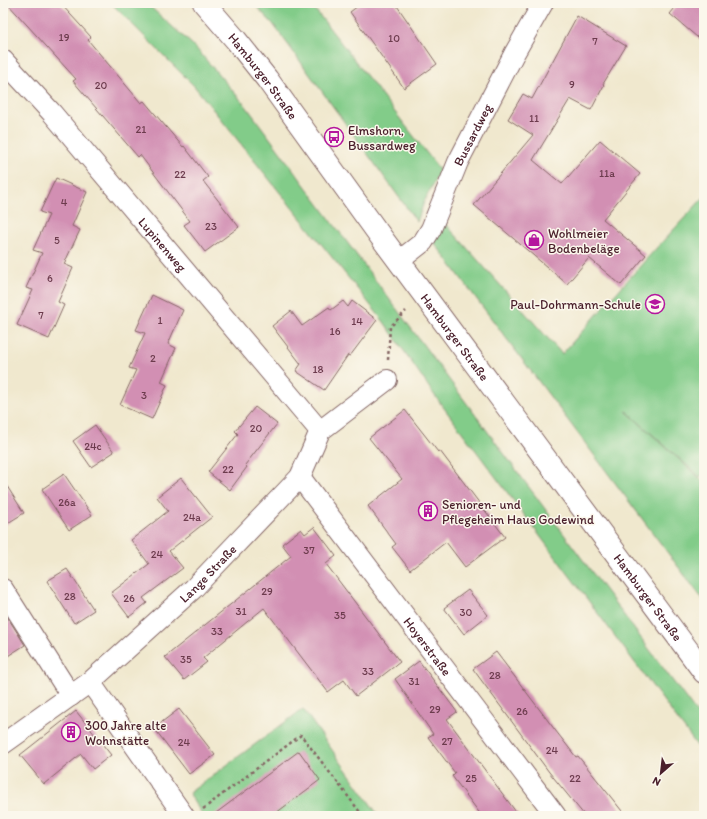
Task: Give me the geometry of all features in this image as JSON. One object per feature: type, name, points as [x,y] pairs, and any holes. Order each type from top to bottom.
[{"type":"main road","name":"Hamburger Straße","points":[[204,3],[267,79],[399,261],[704,672]]},
{"type":"street","name":"Bussardweg","points":[[399,261],[423,242],[431,229],[458,162],[514,54],[544,3]]},
{"type":"street","name":"Lupinenweg","points":[[3,60],[52,113],[320,431]]},
{"type":"street","name":"Lange Straße","points":[[3,744],[90,682],[192,589],[300,477],[320,431],[387,380]]},
{"type":"street","name":"Hoyerstraße","points":[[300,477],[556,816]]},
{"type":"street","points":[[3,589],[70,696]]},
{"type":"street","points":[[90,682],[191,814]]},
{"type":"path","points":[[387,380],[390,327],[406,311]]},
{"type":"path","points":[[191,814],[301,735],[363,816]]},
{"type":"green space","points":[[111,3],[146,3],[194,46],[246,106],[704,723],[704,755],[435,396],[384,322],[195,87]]},
{"type":"green space","points":[[253,3],[310,3],[440,170],[424,202],[417,222],[273,24]]},
{"type":"green space","points":[[704,197],[704,473],[700,477],[626,411],[704,482],[704,601],[433,241],[443,221],[562,354]]},
{"type":"green space","points":[[303,709],[379,816],[203,816],[189,793]]},
{"type":"building","points":[[7,3],[60,3],[91,37],[88,40],[141,103],[144,101],[183,147],[184,146],[208,177],[203,181],[239,227],[205,252],[184,225],[190,221],[140,155],[138,157],[73,81],[76,79]]},
{"type":"building","points":[[362,3],[395,3],[437,64],[404,88],[350,12]]},
{"type":"building","points":[[679,3],[704,3],[704,43],[670,14]]},
{"type":"building","points":[[577,16],[626,46],[603,84],[604,85],[591,110],[570,99],[533,160],[562,184],[600,140],[640,174],[603,219],[646,255],[621,285],[589,258],[567,284],[474,205],[533,135],[508,119],[523,94],[532,99]]},
{"type":"building","points":[[56,178],[87,192],[72,226],[80,230],[64,264],[73,268],[58,302],[64,305],[49,339],[17,325],[33,290],[26,288],[42,253],[33,250],[49,215],[40,212]]},
{"type":"building","points":[[152,295],[183,310],[168,344],[176,348],[161,382],[167,385],[152,419],[120,405],[136,370],[129,368],[145,333],[136,330]]},
{"type":"building","points":[[343,301],[348,307],[352,301],[377,320],[350,356],[348,355],[324,390],[296,371],[301,364],[272,326],[291,311],[302,326],[329,307],[331,310]]},
{"type":"building","points":[[255,407],[277,424],[245,465],[247,467],[230,490],[208,472],[238,434],[235,431]]},
{"type":"building","name":"Senioren- und Pflegeheim Haus Godewind","points":[[405,410],[438,452],[440,451],[505,537],[465,567],[446,542],[410,570],[392,547],[396,544],[368,506],[402,479],[369,438]]},
{"type":"building","points":[[95,425],[114,452],[91,467],[73,441]]},
{"type":"building","points":[[64,474],[92,515],[69,530],[42,489]]},
{"type":"building","points":[[181,478],[212,517],[169,551],[183,568],[143,598],[147,603],[129,617],[111,593],[149,564],[131,540],[168,511],[157,497]]},
{"type":"building","points":[[3,480],[24,513],[3,526]]},
{"type":"building","points":[[314,527],[336,556],[326,564],[400,662],[356,696],[344,680],[328,692],[264,608],[203,658],[207,662],[184,680],[165,657],[291,556],[282,544],[301,529],[305,534]]},
{"type":"building","points":[[67,569],[94,610],[74,623],[47,581]]},
{"type":"building","points":[[468,590],[488,615],[464,634],[444,608]]},
{"type":"building","points":[[3,610],[25,645],[3,659]]},
{"type":"building","points":[[496,652],[576,757],[578,756],[626,816],[585,816],[549,772],[473,669]]},
{"type":"building","points":[[419,661],[457,712],[447,719],[519,816],[479,816],[481,815],[452,776],[455,773],[428,737],[433,734],[395,679]]},
{"type":"building","points":[[179,709],[215,755],[189,774],[154,728]]},
{"type":"building","name":"300 Jahre alte Wohnstätte","points":[[76,711],[111,755],[93,769],[81,754],[44,784],[20,755]]},
{"type":"building","points":[[299,751],[320,780],[272,816],[212,816]]},
{"type":"place","name":"Elmshorn, Bussardweg","points":[[334,137]]},
{"type":"place","name":"Wohlmeier Bodenbeläge","points":[[534,240]]},
{"type":"place","name":"Paul-Dohrmann-Schule","points":[[655,304]]},
{"type":"place","name":"Senioren- und Pflegeheim Haus Godewind","points":[[428,511]]},
{"type":"place","name":"300 Jahre alte Wohnstätte","points":[[71,732]]}]
